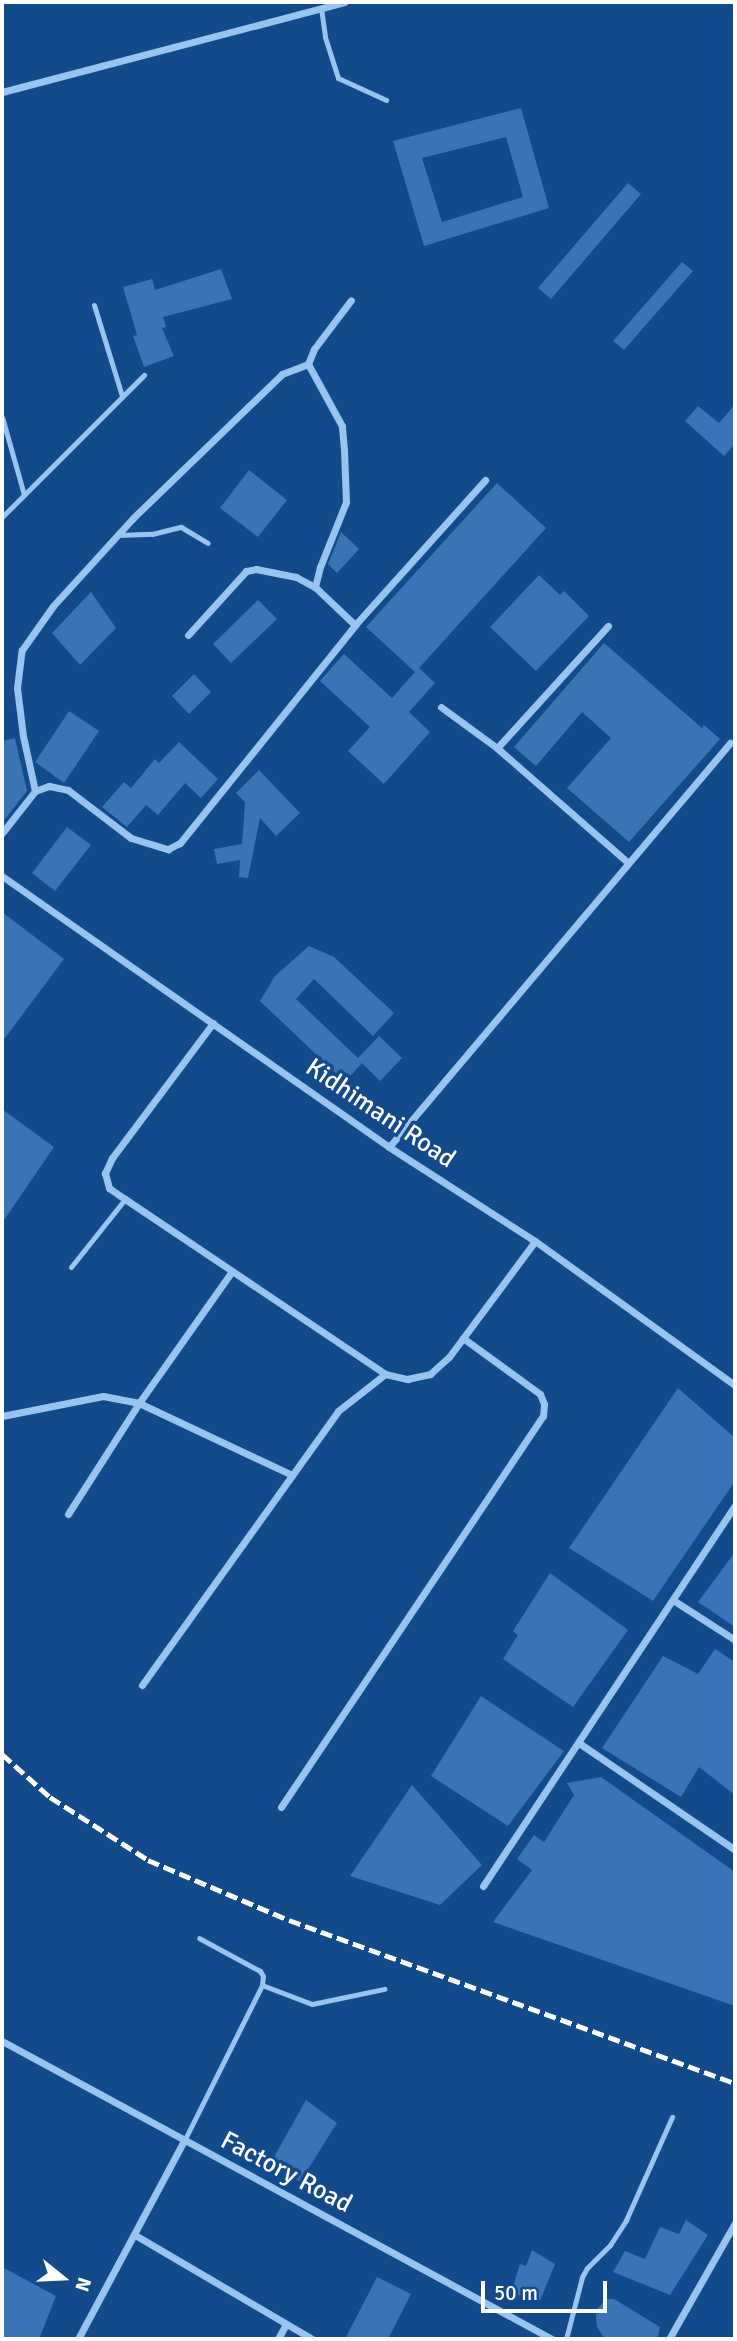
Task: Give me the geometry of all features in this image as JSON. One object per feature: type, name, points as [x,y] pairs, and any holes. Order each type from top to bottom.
[{"type":"street","points":[[2,92],[344,2]]},
{"type":"street","points":[[35,791],[23,736],[17,688],[22,650],[53,606],[118,535],[282,374],[308,364],[314,349],[351,300]]},
{"type":"street","points":[[308,364],[342,426],[346,502],[320,567],[315,587]]},
{"type":"street","points":[[2,833],[35,791],[49,786],[68,790],[131,838],[148,845],[174,847],[355,625],[485,480]]},
{"type":"street","points":[[188,635],[246,571],[270,569],[315,587],[355,625]]},
{"type":"street","points":[[497,748],[608,626]]},
{"type":"street","points":[[441,707],[497,748],[627,862]]},
{"type":"street","points":[[388,1147],[730,743]]},
{"type":"street","name":"Kidhimani Road","points":[[2,876],[388,1147],[535,1241],[735,1385]]},
{"type":"street","points":[[213,1023],[112,1158],[105,1173],[107,1181],[110,1188],[125,1199],[385,1374],[407,1379],[430,1374],[449,1357],[535,1241]]},
{"type":"street","points":[[68,1514],[139,1403],[232,1271]]},
{"type":"street","points":[[281,1807],[543,1416],[544,1404],[540,1394],[463,1338]]},
{"type":"street","points":[[142,1685],[338,1411],[385,1374]]},
{"type":"street","points":[[2,1416],[103,1396],[139,1403],[292,1475]]},
{"type":"street","points":[[483,1886],[735,1505]]},
{"type":"street","points":[[673,1600],[735,1640]]},
{"type":"street","points":[[579,1742],[735,1850]]},
{"type":"street","name":"Factory Road","points":[[2,2041],[183,2142],[552,2339]]},
{"type":"street","points":[[78,2339],[183,2142]]},
{"type":"street","points":[[669,2339],[735,2223]]},
{"type":"street","points":[[135,2235],[312,2339]]},
{"type":"street","points":[[278,2339],[286,2324]]},
{"type":"lane","points":[[321,8],[325,37],[338,78],[386,100]]},
{"type":"lane","points":[[94,305],[122,396]]},
{"type":"lane","points":[[2,517],[144,375]]},
{"type":"lane","points":[[2,417],[24,495]]},
{"type":"lane","points":[[118,535],[152,534],[181,527],[208,544]]},
{"type":"lane","points":[[71,1268],[125,1199]]},
{"type":"lane","points":[[183,2142],[262,1985],[264,1976],[260,1971],[199,1937]]},
{"type":"lane","points":[[262,1985],[312,2004],[384,1989]]},
{"type":"lane","points":[[566,2339],[582,2277],[587,2268],[610,2245],[625,2220],[673,2117]]},
{"type":"building","points":[[521,108],[549,208],[424,246],[393,141]],"holes":[[[506,137],[523,197],[442,222],[422,158]]]},
{"type":"building","points":[[628,183],[641,194],[551,299],[538,288]]},
{"type":"building","points":[[682,262],[693,271],[624,350],[613,341]]},
{"type":"building","points":[[221,269],[232,299],[163,317],[166,327],[162,328],[174,356],[144,367],[133,336],[137,335],[123,287],[152,279],[155,290]]},
{"type":"building","points":[[735,404],[735,444],[724,456],[685,421],[698,406],[719,423]]},
{"type":"building","points":[[249,470],[287,500],[258,537],[220,508]]},
{"type":"building","points":[[497,483],[546,528],[419,668],[435,683],[409,712],[430,732],[384,784],[348,751],[370,727],[320,681],[344,654],[392,698],[415,672],[366,627]]},
{"type":"building","points":[[341,532],[359,549],[337,573],[328,564]]},
{"type":"building","points":[[539,575],[560,595],[564,591],[589,616],[536,671],[490,627]]},
{"type":"building","points":[[91,592],[116,628],[80,665],[52,633]]},
{"type":"building","points":[[258,600],[277,619],[231,663],[213,644]]},
{"type":"building","points":[[604,643],[702,728],[704,725],[720,739],[629,842],[567,788],[611,738],[582,712],[536,766],[514,747]]},
{"type":"building","points":[[194,674],[211,692],[189,714],[172,696]]},
{"type":"building","points":[[69,711],[99,731],[64,783],[35,762]]},
{"type":"building","points":[[15,738],[27,791],[2,823],[2,741]]},
{"type":"building","points":[[179,742],[218,779],[201,798],[185,783],[158,815],[146,805],[127,827],[102,807],[124,782],[131,788],[155,759],[159,763]]},
{"type":"building","points":[[259,770],[300,813],[276,836],[260,818],[248,878],[239,877],[240,860],[217,864],[214,849],[242,844],[245,802],[236,793]]},
{"type":"building","points":[[67,827],[91,845],[55,891],[32,873]]},
{"type":"building","points":[[2,912],[64,959],[2,1042]]},
{"type":"building","points":[[309,946],[334,957],[394,1013],[373,1036],[314,979],[296,999],[358,1058],[379,1036],[402,1058],[380,1081],[362,1063],[345,1082],[260,1001],[275,976]]},
{"type":"building","points":[[2,1109],[54,1147],[2,1223]]},
{"type":"building","points":[[678,1388],[735,1438],[735,1481],[653,1601],[569,1548]]},
{"type":"building","points":[[735,1552],[735,1627],[698,1602]]},
{"type":"building","points":[[550,1573],[628,1630],[573,1707],[503,1659],[518,1635],[513,1631]]},
{"type":"building","points":[[715,1649],[735,1662],[735,1795],[699,1767],[681,1797],[602,1748],[663,1656],[698,1674]]},
{"type":"building","points":[[481,1696],[564,1751],[508,1826],[431,1776]]},
{"type":"building","points":[[601,1777],[735,1872],[735,2006],[493,1922],[532,1870],[517,1859],[534,1835],[544,1842],[574,1795],[567,1783]]},
{"type":"building","points":[[412,1785],[482,1865],[440,1905],[350,1876]]},
{"type":"building","points":[[306,2100],[337,2123],[300,2182],[270,2164]]},
{"type":"building","points":[[686,2220],[708,2235],[670,2295],[613,2272],[625,2251],[645,2259],[660,2227],[679,2234]]},
{"type":"building","points":[[532,2250],[555,2264],[540,2301],[511,2293],[520,2264],[526,2266]]},
{"type":"building","points":[[2,2267],[56,2296],[39,2339],[2,2339]]},
{"type":"building","points":[[377,2277],[411,2294],[388,2339],[345,2339]]},
{"type":"building","points":[[606,2299],[614,2299],[660,2327],[658,2336],[655,2339],[605,2339],[597,2327],[596,2317],[597,2309]]},
{"type":"railway","points":[[2,1754],[50,1797],[148,1860],[289,1920],[735,2083]]}]
